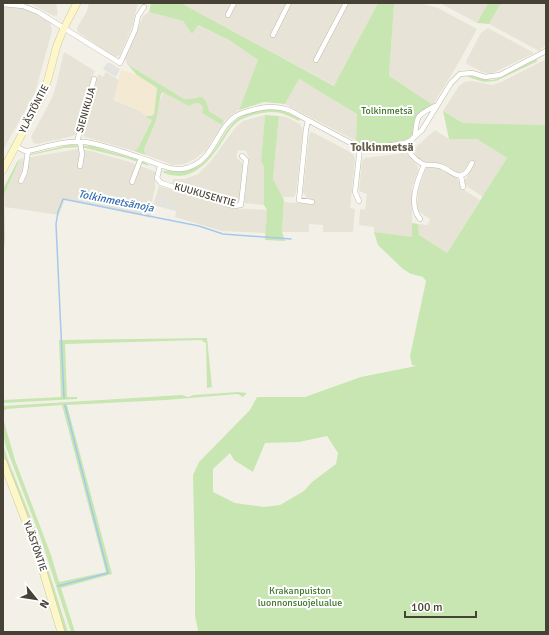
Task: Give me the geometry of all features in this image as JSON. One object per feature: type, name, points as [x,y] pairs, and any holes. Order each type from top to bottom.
[{"type":"main road","name":"YLÄSTÖNTIE","points":[[4,166],[46,88],[55,51],[64,28],[77,3]]},
{"type":"main road","name":"YLÄSTÖNTIE","points":[[3,462],[37,551],[61,632]]},
{"type":"street","points":[[228,15],[234,3]]},
{"type":"street","points":[[273,35],[290,3]]},
{"type":"street","points":[[316,60],[346,3]]},
{"type":"street","points":[[3,4],[24,4],[120,63],[135,30],[138,16],[144,7]]},
{"type":"street","points":[[15,146],[28,151],[78,142],[94,144],[141,158],[160,166],[182,169],[193,166],[199,162],[211,150],[228,123],[236,116],[264,107],[276,107],[289,110],[360,148],[405,143],[415,136],[427,122],[451,83],[460,74],[472,73],[485,77],[500,75],[546,50]]},
{"type":"street","name":"SIENIKUJA","points":[[80,166],[82,154],[78,142],[94,79]]},
{"type":"street","points":[[415,136],[418,117],[436,106]]},
{"type":"street","points":[[308,121],[299,200],[312,202]]},
{"type":"street","points":[[405,143],[412,155],[424,165],[441,166],[461,176]]},
{"type":"street","points":[[359,201],[355,192],[360,148]]},
{"type":"street","points":[[21,181],[25,172],[28,151]]},
{"type":"street","name":"KUUKUSENTIE","points":[[160,166],[157,178],[161,183],[234,206],[241,205],[246,166],[246,160],[242,156]]},
{"type":"street","points":[[132,182],[141,158]]},
{"type":"street","points":[[461,176],[467,172],[472,163]]},
{"type":"street","points":[[420,219],[415,214],[415,191],[424,165]]},
{"type":"street","points":[[461,176],[463,187]]},
{"type":"shaded area","points":[[29,3],[56,3],[58,15],[54,16]]},
{"type":"shaded area","points":[[89,3],[138,3],[132,27],[120,55],[114,57],[78,32],[77,28],[87,11]]},
{"type":"shaded area","points":[[181,3],[378,3],[335,86]]},
{"type":"shaded area","points":[[397,3],[420,3],[438,8],[477,29],[433,105],[389,77],[394,5]]},
{"type":"shaded area","points":[[440,3],[488,3],[477,23]]},
{"type":"shaded area","points":[[501,3],[546,3],[546,45],[539,51],[489,24]]},
{"type":"shaded area","points":[[3,7],[21,7],[29,10],[50,21],[52,31],[35,93],[3,150]]},
{"type":"shaded area","points":[[149,12],[183,21],[192,34],[197,25],[229,40],[258,60],[239,110],[224,121],[213,115],[206,105],[196,97],[190,100],[184,99],[127,64],[125,59],[143,16]]},
{"type":"shaded area","points":[[488,28],[534,53],[489,74],[467,64],[466,61],[481,33]]},
{"type":"shaded area","points":[[64,52],[95,71],[76,134],[37,144],[34,143],[31,137],[52,98]]},
{"type":"shaded area","points":[[546,59],[546,125],[463,123],[443,111],[459,86],[464,82],[473,81],[492,85],[501,82]]},
{"type":"shaded area","points":[[107,63],[110,63],[120,69],[116,77],[103,69]]},
{"type":"shaded area","points":[[121,69],[137,75],[157,88],[153,116],[146,117],[138,110],[114,99]]},
{"type":"shaded area","points":[[106,72],[119,80],[114,100],[138,110],[152,120],[138,148],[134,151],[85,137],[82,134],[97,78],[99,74],[103,77]]},
{"type":"shaded area","points":[[299,79],[357,114],[356,141],[285,104]]},
{"type":"shaded area","points":[[163,92],[201,104],[203,107],[202,113],[222,125],[206,150],[195,159],[185,164],[173,165],[146,155],[144,151]]},
{"type":"shaded area","points":[[265,115],[261,161],[264,165],[264,205],[244,203],[249,159],[246,151],[238,150],[236,157],[243,164],[240,199],[237,203],[230,203],[172,184],[173,179],[185,179],[198,174],[211,161],[235,128],[243,121]]},
{"type":"shaded area","points":[[279,116],[286,117],[300,124],[303,130],[296,193],[294,197],[282,197],[273,179]]},
{"type":"shaded area","points":[[435,130],[449,139],[477,139],[507,158],[483,197],[465,184],[465,180],[475,163],[471,160],[464,171],[457,172],[441,163],[425,162],[419,159],[414,152],[417,146]]},
{"type":"shaded area","points":[[311,132],[352,153],[354,156],[355,159],[350,208],[355,209],[353,232],[323,232],[323,225],[309,224],[309,232],[282,232],[284,202],[313,204],[313,200],[307,198],[303,192],[309,135]]},
{"type":"shaded area","points":[[78,149],[91,151],[130,162],[156,172],[155,188],[151,206],[151,218],[65,199],[59,215],[5,207],[4,195],[20,159]]},
{"type":"shaded area","points":[[404,153],[408,155],[418,167],[418,172],[412,187],[412,238],[374,232],[374,227],[359,225],[360,209],[365,210],[367,194],[359,191],[362,161],[365,158]]},
{"type":"shaded area","points":[[434,166],[441,168],[457,178],[461,188],[480,200],[447,253],[418,235],[418,224],[428,225],[430,219],[418,211],[417,204],[419,187],[426,168]]},
{"type":"shaded area","points":[[159,186],[231,208],[267,210],[266,233],[222,231],[175,217],[176,211],[153,205]]},
{"type":"shaded area","points":[[158,196],[171,200],[170,204],[177,207],[176,209],[175,210],[156,204]]},
{"type":"green space","name":"Tolkinmetsä","points":[[151,3],[181,3],[334,86],[378,3],[397,3],[394,5],[389,76],[433,105],[422,111],[413,134],[408,139],[392,143],[363,145],[356,141],[357,114],[299,79],[285,104],[264,102],[239,110],[258,60],[229,40],[198,25],[192,34],[183,21],[149,12]]},
{"type":"green space","points":[[488,3],[501,3],[489,24],[477,23]]},
{"type":"green space","points":[[537,59],[536,62],[496,81],[484,82],[468,77],[467,75],[493,80]]},
{"type":"green space","points":[[127,64],[184,99],[202,97],[206,101],[209,111],[224,121],[222,125],[202,113],[203,107],[200,104],[195,103],[189,106],[163,92],[161,94],[156,120],[145,147],[144,151],[146,155],[134,151],[138,148],[152,120],[146,117],[154,114],[157,88],[137,75]]},
{"type":"green space","points":[[275,109],[284,111],[300,119],[299,121],[277,112],[260,113],[246,117],[234,125],[215,153],[196,171],[180,176],[162,172],[187,170],[200,165],[213,152],[230,126],[239,118],[250,113]]},
{"type":"green space","name":"Krakanpuiston luonnonsuojelualue","points":[[443,111],[463,123],[546,125],[546,632],[197,632],[198,630],[195,616],[193,475],[199,462],[250,410],[257,397],[305,397],[361,377],[416,366],[412,365],[410,356],[426,281],[423,277],[411,274],[403,269],[378,245],[374,232],[412,237],[412,223],[418,224],[419,235],[447,253],[507,158],[477,139],[449,139]],"holes":[[[327,436],[338,453],[336,464],[312,482],[304,491],[280,505],[264,507],[235,503],[213,492],[213,469],[230,453],[234,460],[253,472],[265,443],[299,442]]]},
{"type":"green space","points":[[265,115],[279,116],[273,179],[284,200],[282,232],[285,241],[265,240],[267,210],[264,205],[264,166],[261,161]]},
{"type":"green space","points":[[69,145],[92,146],[142,161],[149,166],[126,158],[81,147],[64,148],[26,156]]},
{"type":"green space","points":[[20,159],[4,195],[5,239],[3,258],[3,189]]},
{"type":"green space","points":[[207,338],[212,387],[207,388],[206,343],[201,340],[65,344],[67,397],[77,397],[77,399],[3,403],[3,400],[61,397],[59,340]]},
{"type":"green space","points":[[238,392],[247,393],[243,397],[238,394],[166,400],[67,405],[112,574],[61,588],[75,632],[71,632],[41,539],[6,447],[3,435],[3,418],[15,460],[51,555],[59,582],[106,572],[62,405],[6,409],[3,412],[3,406],[182,395],[188,397],[194,395]]},
{"type":"green space","points":[[3,444],[36,531],[68,632],[63,632],[53,593],[34,532],[3,454]]},
{"type":"waterway","name":"Tolkinmetsänoja","points":[[64,398],[56,224],[58,212],[63,199],[199,226],[223,234],[291,239]]},
{"type":"waterway","name":"Tolkinmetsänoja","points":[[58,586],[108,573],[65,405]]},
{"type":"district","name":"Tolkinmetsä","points":[[382,147]]}]
